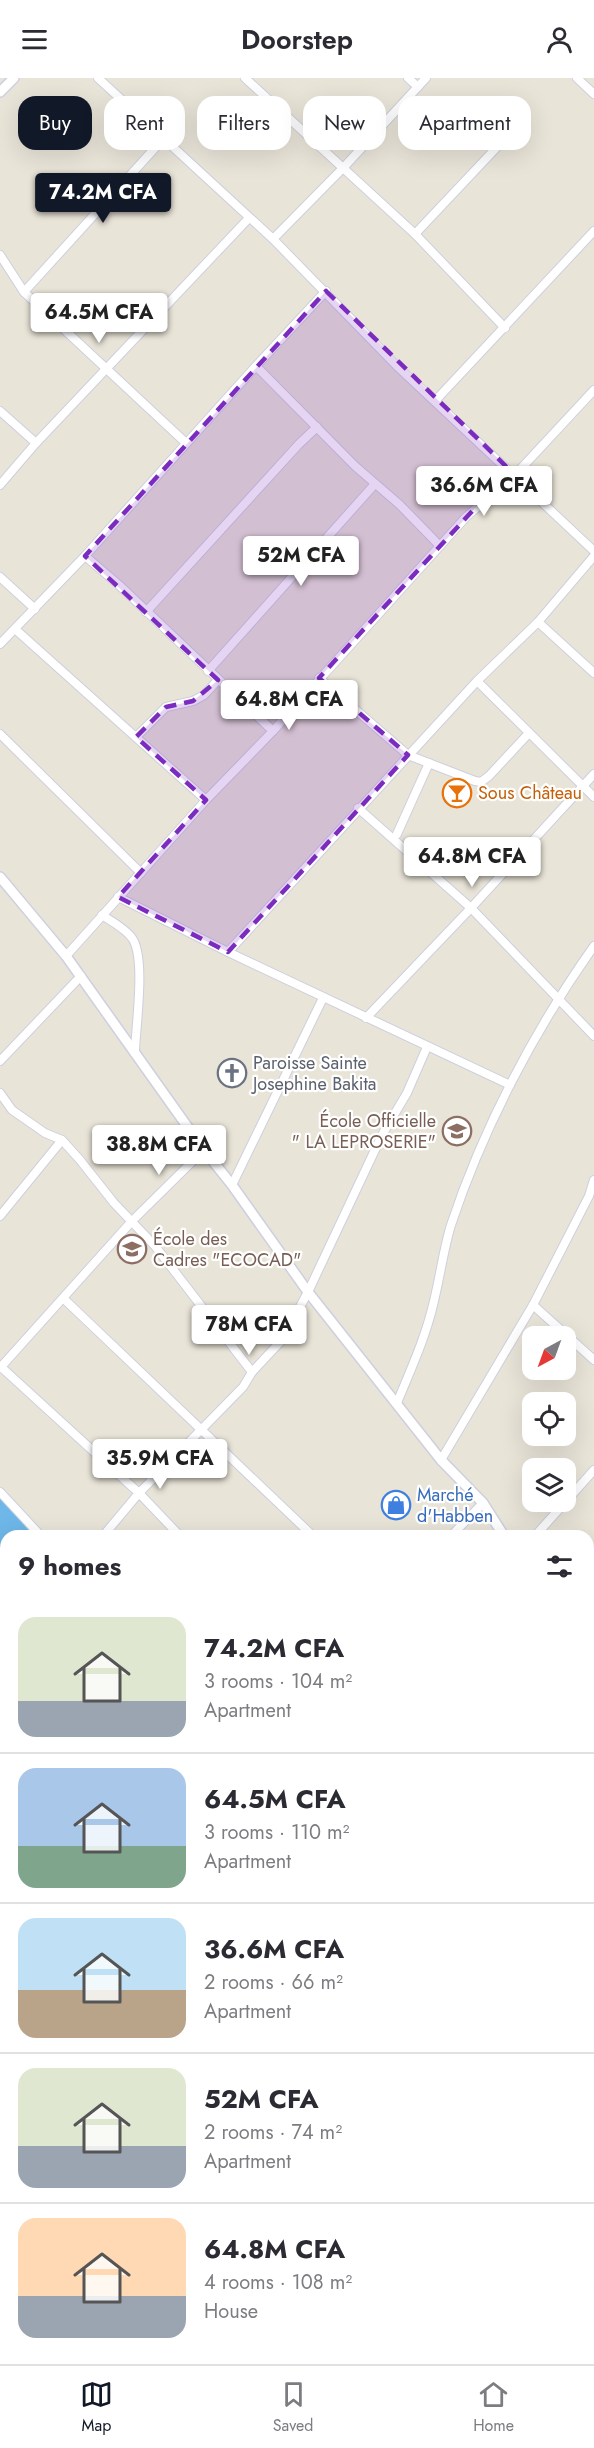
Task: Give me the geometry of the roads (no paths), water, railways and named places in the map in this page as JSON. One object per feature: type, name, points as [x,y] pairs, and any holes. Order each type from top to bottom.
[{"type":"street","points":[[0,92],[14,78]]},
{"type":"street","points":[[98,78],[118,96]]},
{"type":"street","points":[[245,78],[415,234],[505,328]]},
{"type":"street","points":[[408,78],[418,87]]},
{"type":"street","points":[[273,239],[344,167],[426,78]]},
{"type":"street","points":[[577,78],[594,94]]},
{"type":"street","points":[[24,292],[153,150]]},
{"type":"street","points":[[177,150],[273,239],[397,366],[594,551]]},
{"type":"street","points":[[415,234],[494,150]]},
{"type":"street","points":[[0,485],[36,443],[249,218]]},
{"type":"street","points":[[435,401],[594,231]]},
{"type":"street","points":[[0,255],[24,292],[186,444]]},
{"type":"street","points":[[0,644],[86,556],[326,291]]},
{"type":"street","points":[[256,366],[374,485],[400,505],[440,546]]},
{"type":"street","points":[[66,956],[206,800],[273,731],[476,507],[515,475],[594,390]]},
{"type":"street","points":[[0,411],[36,443]]},
{"type":"street","points":[[146,612],[317,427]]},
{"type":"street","points":[[208,671],[374,485]]},
{"type":"street","points":[[86,556],[273,731]]},
{"type":"street","points":[[228,952],[477,681],[538,622],[594,556]]},
{"type":"street","points":[[0,577],[35,609]]},
{"type":"street","points":[[538,622],[594,673]]},
{"type":"street","points":[[15,628],[206,800]]},
{"type":"street","points":[[319,678],[408,755],[482,782],[529,733]]},
{"type":"street","points":[[136,738],[165,707],[193,701],[204,695],[218,680]]},
{"type":"street","points":[[477,681],[584,785]]},
{"type":"street","points":[[477,681],[594,795]]},
{"type":"street","points":[[0,734],[141,873]]},
{"type":"street","points":[[397,834],[429,763]]},
{"type":"street","points":[[366,1018],[594,774]]},
{"type":"street","points":[[358,808],[471,908],[594,1036]]},
{"type":"street","points":[[0,877],[81,976],[308,1292],[441,1460],[483,1503],[500,1530]]},
{"type":"street","points":[[118,897],[322,998],[510,1085]]},
{"type":"street","points":[[102,915],[131,937],[136,948],[139,990],[135,1050]]},
{"type":"street","points":[[397,1403],[428,1323],[452,1224],[479,1152],[510,1085],[559,1000],[594,946]]},
{"type":"street","points":[[0,1061],[81,976]]},
{"type":"street","points":[[232,1185],[322,998]]},
{"type":"street","points":[[108,1530],[139,1493],[243,1387],[252,1372],[282,1340],[308,1292],[382,1135],[407,1093],[427,1047]]},
{"type":"street","points":[[0,1093],[12,1110],[45,1133],[62,1140],[155,1246],[252,1372]]},
{"type":"street","points":[[0,1216],[62,1140]]},
{"type":"street","points":[[174,1530],[139,1493],[0,1367],[64,1299],[132,1221],[204,1150]]},
{"type":"street","points":[[441,1460],[533,1305],[589,1196],[594,1180]]},
{"type":"street","points":[[64,1299],[307,1530]]},
{"type":"street","points":[[533,1305],[594,1360]]},
{"type":"street","points":[[540,1530],[594,1470]]},
{"type":"street","points":[[0,1492],[35,1530]]},
{"type":"street","points":[[457,1530],[483,1503]]},
{"type":"water","points":[[0,1496],[31,1530],[0,1530]]},
{"type":"place","name":"Sous Château","points":[[457,793]]},
{"type":"place","name":"Paroisse Sainte Josephine Bakita","points":[[232,1073]]},
{"type":"place","name":"École Officielle \" LA LEPROSERIE\"","points":[[457,1131]]},
{"type":"place","name":"École des Cadres \"ECOCAD\"","points":[[132,1249]]},
{"type":"place","name":"Marché d'Habben","points":[[396,1505]]}]
